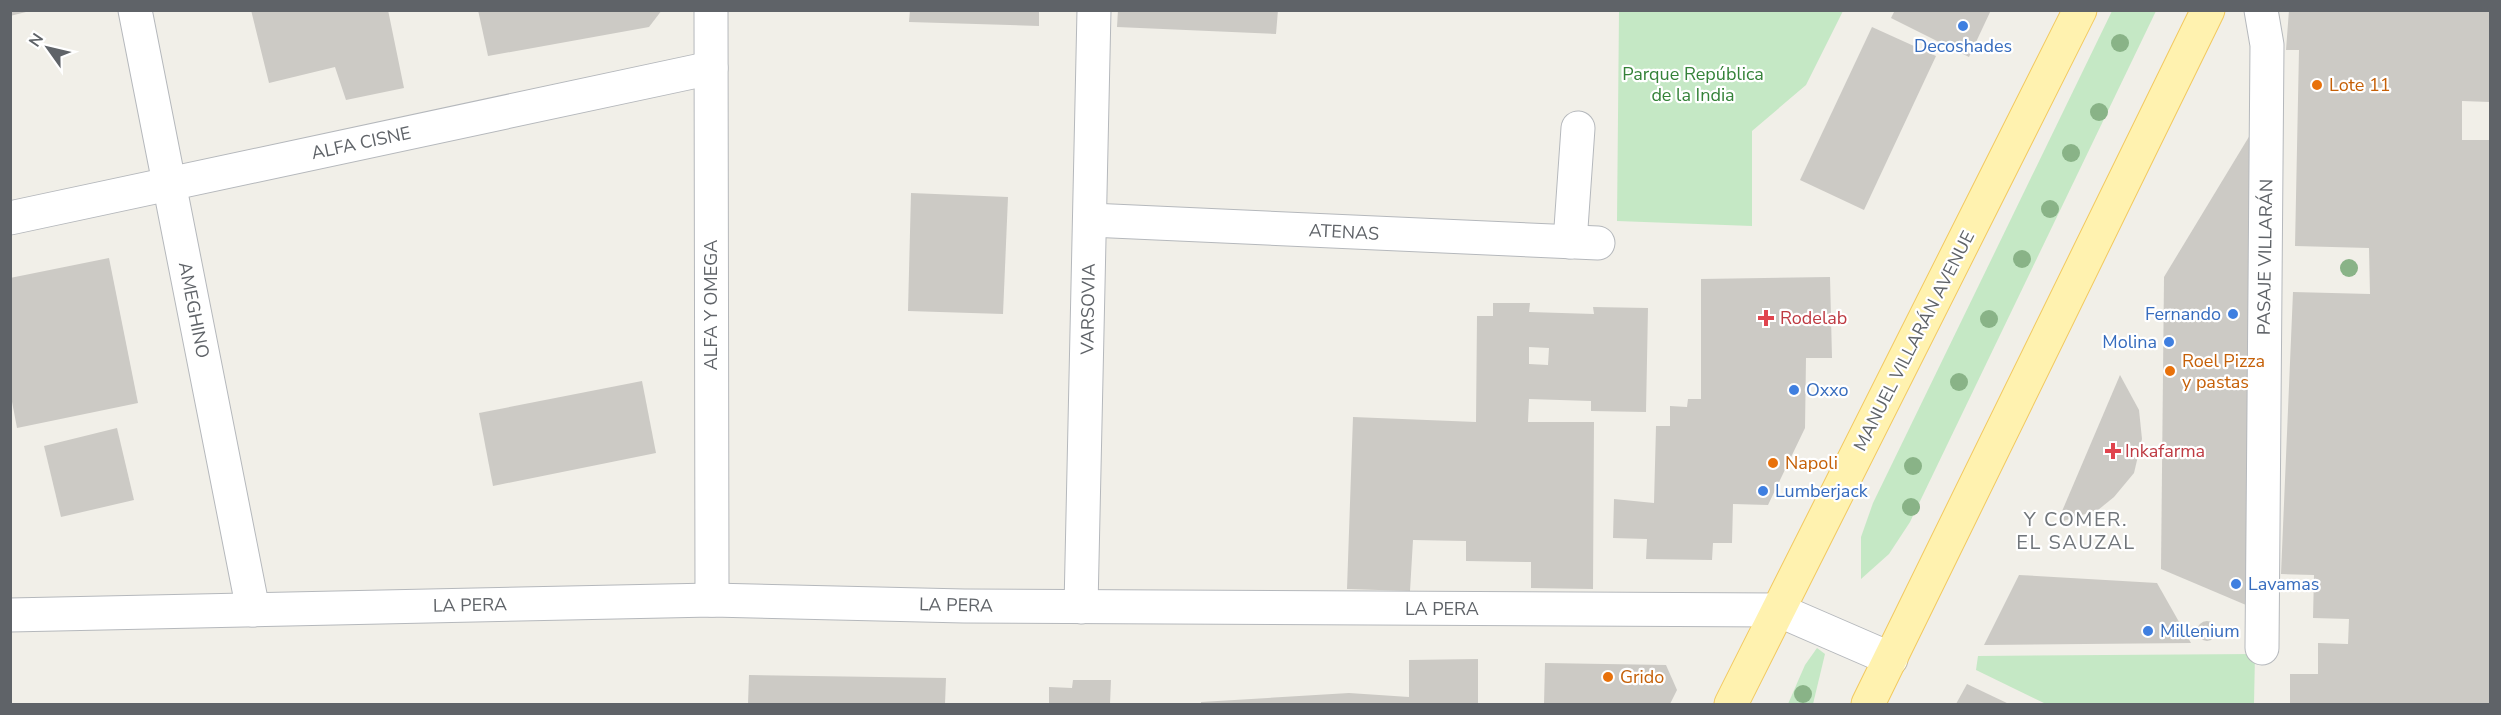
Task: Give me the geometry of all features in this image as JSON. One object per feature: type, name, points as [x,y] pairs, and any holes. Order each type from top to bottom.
[{"type":"main road","name":"MANUEL VILLARÁN AVENUE","points":[[1731,705],[2080,10]]},
{"type":"main road","points":[[1868,705],[2208,10]]},
{"type":"street","name":"AMEGHINO","points":[[135,10],[253,610]]},
{"type":"street","name":"ALFA Y OMEGA","points":[[711,10],[712,600]]},
{"type":"street","name":"VARSOVIA","points":[[1081,607],[1094,10]]},
{"type":"street","name":"PASAJE VILLARÁN","points":[[2261,10],[2267,45],[2262,648]]},
{"type":"street","name":"ALFA CISNE","points":[[10,218],[711,68]]},
{"type":"street","name":"ATENAS","points":[[1090,220],[1584,243],[1578,128]]},
{"type":"street","name":"LA PERA","points":[[10,615],[712,600],[1081,607],[1778,609],[1891,658]]},
{"type":"green space","name":"Parque República de la India","points":[[1619,11],[1843,11],[1806,85],[1752,131],[1752,226],[1617,221]]},
{"type":"green space","points":[[2112,11],[2156,11],[1910,522],[1889,554],[1861,579],[1861,537],[1873,503]]},
{"type":"green space","points":[[1817,648],[1825,654],[1813,704],[1788,704],[1805,665]]},
{"type":"green space","points":[[2255,654],[2254,704],[2046,704],[1976,670],[1978,656]]},
{"type":"building","points":[[10,10],[30,10],[30,11],[10,16]]},
{"type":"building","points":[[251,10],[388,10],[404,88],[346,100],[335,67],[269,83]]},
{"type":"building","points":[[478,10],[662,10],[649,27],[488,56]]},
{"type":"building","points":[[910,10],[1039,10],[1039,26],[909,22]]},
{"type":"building","points":[[1118,10],[1278,10],[1276,34],[1117,27]]},
{"type":"building","points":[[1895,10],[1991,10],[1969,57],[1891,18]]},
{"type":"building","points":[[2289,10],[2490,10],[2490,102],[2462,101],[2462,140],[2490,140],[2490,704],[2290,704],[2290,674],[2318,674],[2318,643],[2348,644],[2349,619],[2313,618],[2314,575],[2281,574],[2293,292],[2370,294],[2369,248],[2295,246],[2299,50],[2286,50]]},
{"type":"building","points":[[1872,27],[1936,56],[1864,210],[1800,180]]},
{"type":"building","points":[[2250,135],[2246,605],[2161,569],[2164,277]]},
{"type":"building","points":[[911,193],[1008,197],[1003,314],[908,311]]},
{"type":"building","points":[[109,258],[138,403],[17,428],[10,391],[10,278]]},
{"type":"building","points":[[1830,277],[1832,358],[1806,358],[1805,428],[1768,505],[1733,504],[1732,543],[1713,543],[1712,560],[1646,559],[1647,539],[1613,538],[1614,499],[1654,503],[1656,426],[1670,426],[1670,406],[1687,407],[1688,399],[1701,399],[1701,279]]},
{"type":"building","points":[[1493,303],[1530,303],[1529,312],[1594,314],[1593,307],[1648,308],[1646,412],[1591,411],[1591,401],[1529,399],[1528,422],[1594,422],[1593,589],[1531,588],[1531,562],[1466,561],[1466,541],[1413,540],[1410,591],[1347,589],[1353,417],[1476,422],[1477,316],[1493,316]],"holes":[[[1529,347],[1549,348],[1548,365],[1529,364]]]},
{"type":"building","name":"Inkafarma","points":[[2120,375],[2139,410],[2142,439],[2134,473],[2114,497],[2098,510],[2057,523]]},
{"type":"building","points":[[642,381],[656,453],[493,486],[479,413]]},
{"type":"building","points":[[117,428],[134,500],[61,517],[44,446]]},
{"type":"building","points":[[2019,575],[2157,583],[2191,643],[1984,645]]},
{"type":"building","points":[[2203,621],[2211,621],[2217,627],[2217,635],[2211,641],[2203,641],[2197,635],[2197,627]]},
{"type":"building","points":[[1478,659],[1478,704],[1201,704],[1201,702],[1349,693],[1409,697],[1409,660]]},
{"type":"building","name":"Grido","points":[[1545,663],[1666,665],[1677,690],[1670,704],[1544,704]]},
{"type":"building","points":[[749,675],[946,678],[945,704],[748,704]]},
{"type":"building","points":[[1073,680],[1111,680],[1110,704],[1049,704],[1049,687],[1072,688]]},
{"type":"building","points":[[1967,684],[2009,704],[1956,704]]},
{"type":"place","name":"Decoshades","points":[[1963,26]]},
{"type":"place","name":"Lote 11","points":[[2317,85]]},
{"type":"place","name":"Fernando","points":[[2233,314]]},
{"type":"place","name":"Rodelab","points":[[1766,318]]},
{"type":"place","name":"Molina","points":[[2169,342]]},
{"type":"place","name":"Roel Pizza y pastas","points":[[2170,371]]},
{"type":"place","name":"Oxxo","points":[[1794,390]]},
{"type":"place","name":"Inkafarma","points":[[2113,451]]},
{"type":"place","name":"Napoli","points":[[1773,463]]},
{"type":"place","name":"Lumberjack","points":[[1763,491]]},
{"type":"place","name":"Lavamas","points":[[2236,584]]},
{"type":"place","name":"Millenium","points":[[2148,631]]},
{"type":"place","name":"Grido","points":[[1608,677]]},
{"type":"district","name":"Y COMER. EL SAUZAL","points":[[2076,530]]}]
